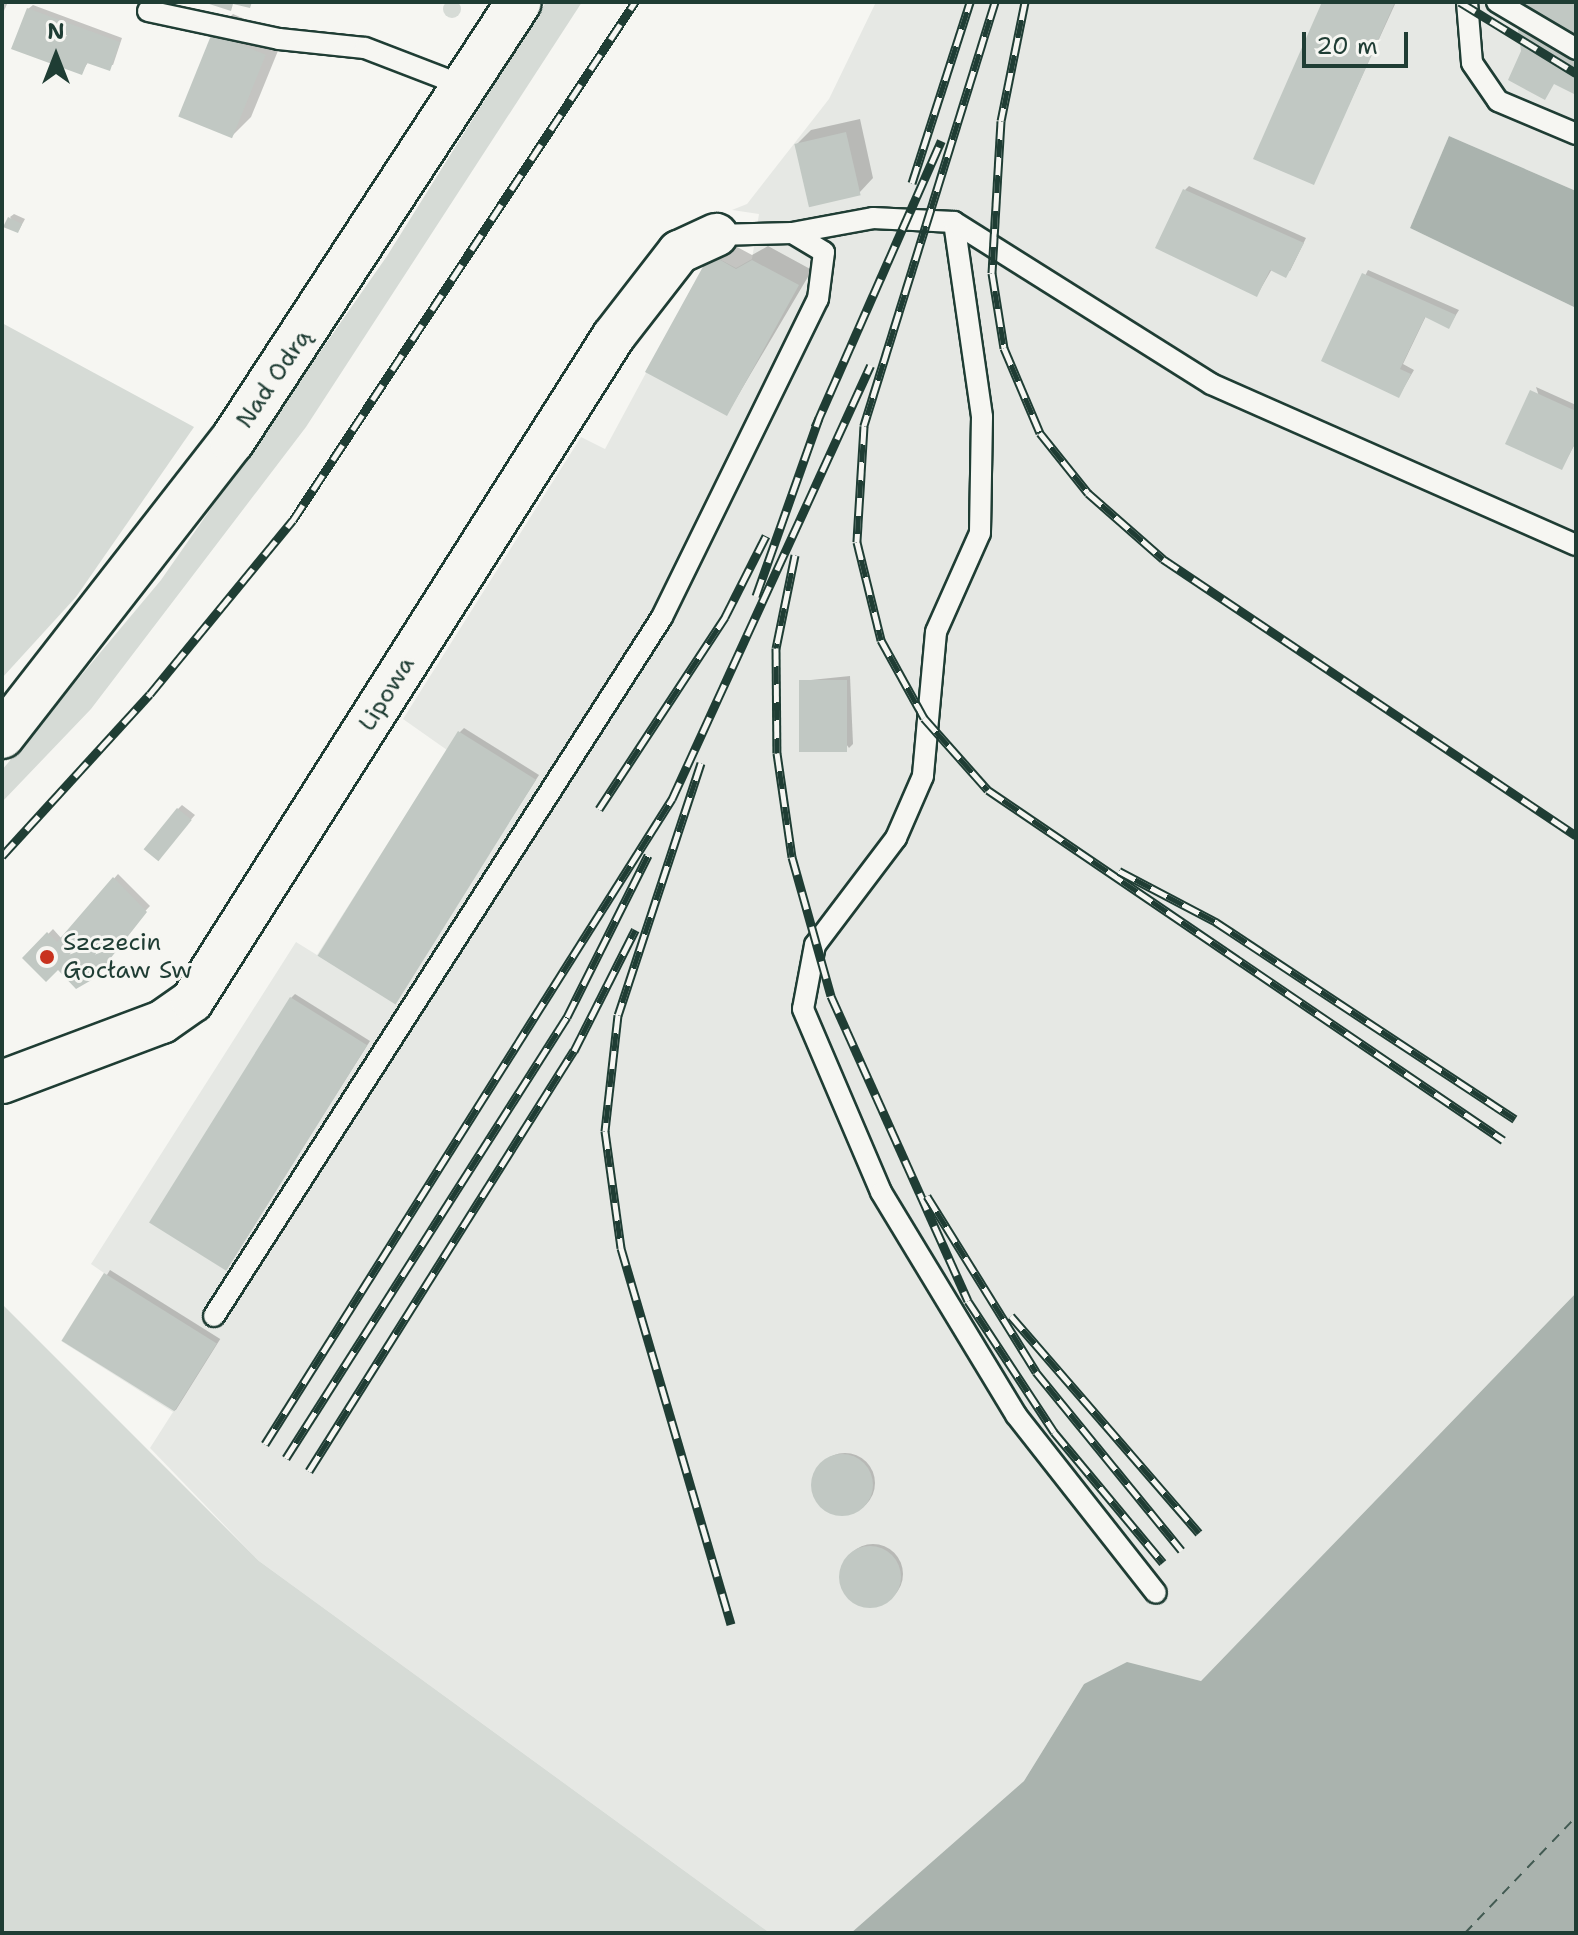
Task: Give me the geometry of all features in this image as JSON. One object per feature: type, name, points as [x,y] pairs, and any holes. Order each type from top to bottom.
[{"type":"street","name":"Nad Odrą","points":[[2,736],[232,441],[519,2]]},
{"type":"street","name":"Lipowa","points":[[2,1082],[162,1022],[192,1001],[613,337],[679,252],[716,235]]},
{"type":"lane","points":[[1467,2],[1472,63],[1498,101],[1576,134]]},
{"type":"lane","points":[[1497,2],[1576,49]]},
{"type":"lane","points":[[148,11],[279,39],[365,48],[464,86]]},
{"type":"lane","points":[[716,235],[792,233],[873,218],[954,222],[1211,384],[1576,545]]},
{"type":"lane","points":[[954,222],[982,417],[980,533],[936,632],[923,776],[896,838],[815,945],[803,1009],[881,1192],[1016,1415],[1156,1593]]},
{"type":"lane","points":[[214,1316],[662,617],[818,299],[824,252],[792,233]]},
{"type":"shaded area","points":[[452,0],[461,9],[452,18],[443,9]]},
{"type":"shaded area","points":[[546,2],[582,2],[306,427],[91,709],[2,802],[2,770],[161,580],[387,256]]},
{"type":"shaded area","points":[[876,2],[1576,2],[1576,191],[1449,136],[1410,228],[1576,308],[1576,1293],[1201,1681],[1127,1663],[1084,1684],[1024,1781],[851,1933],[770,1933],[259,1561],[150,1448],[173,1412],[61,1341],[104,1273],[91,1264],[296,942],[317,955],[447,750],[403,719],[581,437],[605,449],[710,254],[736,268],[752,259],[759,214],[732,210],[747,204],[829,99]]},
{"type":"shaded area","points":[[1449,136],[1576,191],[1576,308],[1410,228]]},
{"type":"shaded area","points":[[2,323],[194,427],[76,597],[2,678]]},
{"type":"shaded area","points":[[1576,1293],[1576,1933],[851,1933],[1024,1781],[1084,1684],[1127,1662],[1201,1681]]},
{"type":"shaded area","points":[[2,1304],[259,1561],[770,1933],[2,1933]]},
{"type":"building","points":[[203,2],[252,2],[250,8],[233,4],[231,11]]},
{"type":"building","points":[[1322,2],[1395,2],[1314,185],[1253,159]]},
{"type":"building","points":[[1514,2],[1576,2],[1576,95],[1554,84],[1545,100],[1508,80],[1521,51]]},
{"type":"building","points":[[27,8],[120,42],[110,71],[87,63],[82,75],[11,49]]},
{"type":"building","points":[[212,33],[266,55],[232,138],[178,116]]},
{"type":"building","points":[[846,132],[861,195],[809,207],[794,144]]},
{"type":"building","points":[[1183,189],[1304,243],[1286,278],[1270,270],[1257,297],[1155,248]]},
{"type":"building","points":[[8,217],[22,224],[18,233],[3,227]]},
{"type":"building","points":[[710,254],[736,269],[752,260],[799,285],[727,416],[645,372]]},
{"type":"building","points":[[1362,273],[1456,315],[1449,329],[1425,317],[1400,369],[1411,374],[1399,398],[1321,361]]},
{"type":"building","points":[[1530,390],[1576,411],[1576,441],[1562,470],[1505,444]]},
{"type":"building","points":[[799,680],[847,680],[847,752],[799,752]]},
{"type":"building","points":[[458,731],[536,780],[396,1004],[318,956]]},
{"type":"building","points":[[177,808],[192,820],[158,861],[144,849]]},
{"type":"building","points":[[113,877],[147,912],[95,978],[76,989],[58,970],[46,982],[22,958],[47,932],[57,942]]},
{"type":"building","points":[[290,997],[367,1045],[226,1271],[149,1223]]},
{"type":"building","points":[[104,1273],[217,1343],[174,1411],[62,1341]]},
{"type":"building","points":[[842,1454],[864,1463],[873,1485],[864,1507],[842,1516],[820,1507],[811,1485],[820,1463]]},
{"type":"building","points":[[870,1546],[892,1555],[901,1577],[892,1599],[870,1608],[848,1599],[839,1577],[848,1555]]},
{"type":"ferry route","points":[[1465,1933],[1576,1817]]},
{"type":"railway","points":[[2,856],[150,694],[293,520],[635,2]]},
{"type":"railway","points":[[912,183],[970,2]]},
{"type":"railway","points":[[995,2],[864,426],[857,542],[881,640],[924,718],[988,790],[1503,1140]]},
{"type":"railway","points":[[1025,2],[1001,121],[992,273],[1004,348],[1040,433],[1088,493],[1163,559],[1576,836]]},
{"type":"railway","points":[[1460,2],[1576,73]]},
{"type":"railway","points":[[815,427],[941,141]]},
{"type":"railway","points":[[265,1444],[672,799],[871,365]]},
{"type":"railway","points":[[756,596],[819,418]]},
{"type":"railway","points":[[599,809],[725,617],[766,536]]},
{"type":"railway","points":[[795,555],[776,648],[777,753],[792,857],[831,996],[968,1301],[1054,1432],[1163,1563]]},
{"type":"railway","points":[[701,763],[618,1015],[605,1131],[621,1248],[731,1624]]},
{"type":"railway","points":[[286,1458],[567,1017],[648,855]]},
{"type":"railway","points":[[1119,871],[1216,922],[1515,1119]]},
{"type":"railway","points":[[309,1471],[574,1051],[635,930]]},
{"type":"railway","points":[[927,1196],[1036,1372],[1181,1550]]},
{"type":"railway","points":[[1011,1316],[1199,1533]]},
{"type":"place","name":"Szczecin Gocław Sw","points":[[47,957]]}]
